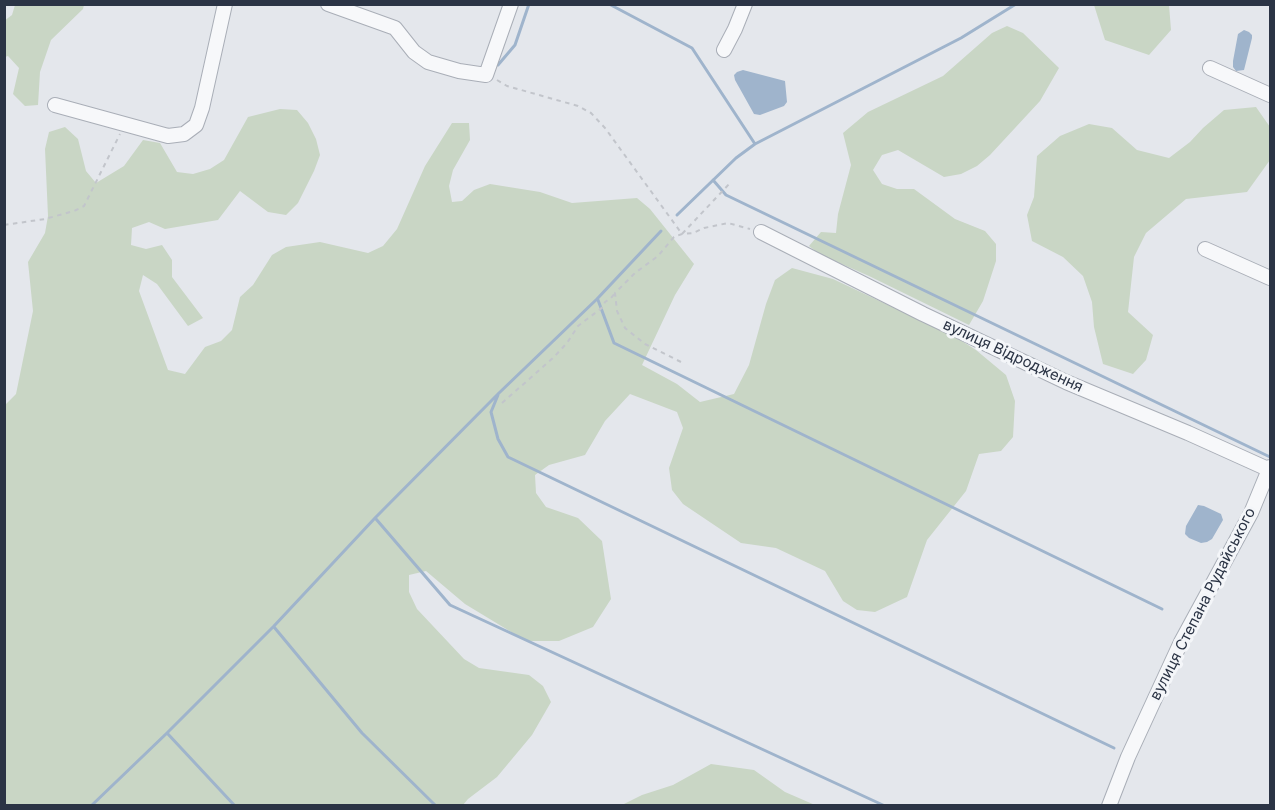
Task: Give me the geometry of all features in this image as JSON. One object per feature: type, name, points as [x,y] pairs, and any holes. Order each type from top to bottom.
[{"type":"street","points":[[56,105],[168,136],[184,134],[196,125],[202,108],[225,4]]},
{"type":"street","points":[[328,4],[395,28],[414,52],[428,62],[459,71],[486,75],[511,4]]},
{"type":"street","points":[[724,50],[745,4]]},
{"type":"street","points":[[1210,68],[1270,95]]},
{"type":"street","name":"вулиця Відродження","points":[[761,232],[922,314],[1066,382],[1270,469]]},
{"type":"street","points":[[1205,249],[1270,278]]},
{"type":"street","name":"вулиця Степана Рудайського","points":[[1109,806],[1128,757],[1181,642],[1251,513],[1270,469]]},
{"type":"path","points":[[486,75],[507,86],[578,106],[591,113],[605,128],[682,234]]},
{"type":"path","points":[[4,225],[45,219],[84,206],[117,138],[127,125]]},
{"type":"path","points":[[682,234],[731,182]]},
{"type":"path","points":[[502,403],[553,358],[578,326],[603,307],[605,302],[635,273],[658,256],[674,237],[729,223],[761,232]]},
{"type":"path","points":[[615,293],[617,310],[625,328],[645,344],[681,362]]},
{"type":"green space","points":[[15,5],[84,5],[83,9],[51,40],[40,72],[38,105],[25,106],[13,94],[19,68],[8,56],[5,57],[4,21],[12,15]]},
{"type":"green space","points":[[1094,5],[1169,5],[1171,30],[1149,55],[1105,40]]},
{"type":"green space","points":[[1007,26],[1023,33],[1059,68],[1040,101],[990,155],[977,166],[961,174],[944,177],[898,150],[882,155],[873,170],[882,184],[897,189],[914,189],[955,219],[985,231],[996,244],[996,261],[983,301],[969,325],[819,254],[809,246],[821,232],[836,233],[838,214],[851,165],[843,133],[868,112],[943,76],[992,33]]},
{"type":"green space","points":[[1256,107],[1270,127],[1270,160],[1247,192],[1186,199],[1146,233],[1134,257],[1128,312],[1153,335],[1146,360],[1133,374],[1103,364],[1094,327],[1092,302],[1083,276],[1063,257],[1032,241],[1027,215],[1034,197],[1037,156],[1060,136],[1089,124],[1112,128],[1137,150],[1169,158],[1224,110]]},
{"type":"green space","points":[[280,109],[297,110],[308,123],[316,139],[320,155],[298,203],[286,215],[268,212],[240,191],[218,220],[165,229],[149,222],[132,228],[131,245],[146,249],[162,245],[172,260],[172,277],[203,318],[188,326],[157,284],[143,275],[139,291],[168,370],[185,374],[205,347],[221,341],[232,330],[240,297],[253,285],[272,255],[286,247],[320,242],[368,253],[383,246],[397,229],[425,166],[452,123],[469,123],[470,140],[453,170],[449,186],[452,202],[462,201],[474,190],[490,184],[540,192],[572,203],[637,198],[650,209],[694,264],[675,295],[642,365],[677,384],[700,402],[734,394],[749,365],[775,280],[792,268],[833,279],[954,336],[976,350],[1006,375],[1015,401],[1013,437],[1001,451],[979,454],[966,491],[927,540],[907,597],[875,612],[857,610],[843,601],[825,571],[776,548],[741,543],[683,504],[672,490],[669,468],[683,428],[677,412],[630,394],[605,421],[585,455],[549,465],[535,475],[536,493],[546,507],[578,518],[602,541],[611,599],[593,627],[559,641],[526,641],[465,604],[426,571],[409,575],[409,592],[417,609],[464,659],[479,668],[529,675],[543,686],[551,702],[532,735],[497,777],[463,805],[5,806],[5,405],[16,394],[33,311],[28,262],[45,233],[48,216],[45,149],[49,132],[65,127],[78,139],[86,171],[96,183],[124,166],[143,140],[160,143],[177,172],[193,174],[210,169],[224,160],[248,117]]},
{"type":"green space","points":[[711,764],[754,770],[785,792],[815,805],[622,805],[642,795],[673,785]]},
{"type":"water","points":[[1244,30],[1252,35],[1252,38],[1244,70],[1236,71],[1233,61],[1238,34]]},
{"type":"water","points":[[743,70],[785,81],[787,102],[784,106],[760,115],[754,114],[735,80],[734,75]]},
{"type":"water","points":[[1198,505],[1221,514],[1223,520],[1212,539],[1201,543],[1185,534],[1186,526]]},
{"type":"waterway","points":[[498,65],[515,45],[529,4]]},
{"type":"waterway","points":[[609,4],[692,48],[755,144]]},
{"type":"waterway","points":[[677,215],[736,158],[755,144],[961,38],[1016,4]]},
{"type":"waterway","points":[[713,180],[726,195],[1270,457]]},
{"type":"waterway","points":[[91,806],[274,626],[375,518],[499,393],[597,299],[661,231]]},
{"type":"waterway","points":[[598,300],[614,343],[1162,609]]},
{"type":"waterway","points":[[498,395],[491,412],[498,439],[508,457],[1114,748]]},
{"type":"waterway","points":[[376,519],[450,605],[885,806]]},
{"type":"waterway","points":[[274,627],[362,733],[436,806]]},
{"type":"waterway","points":[[167,733],[235,806]]}]
